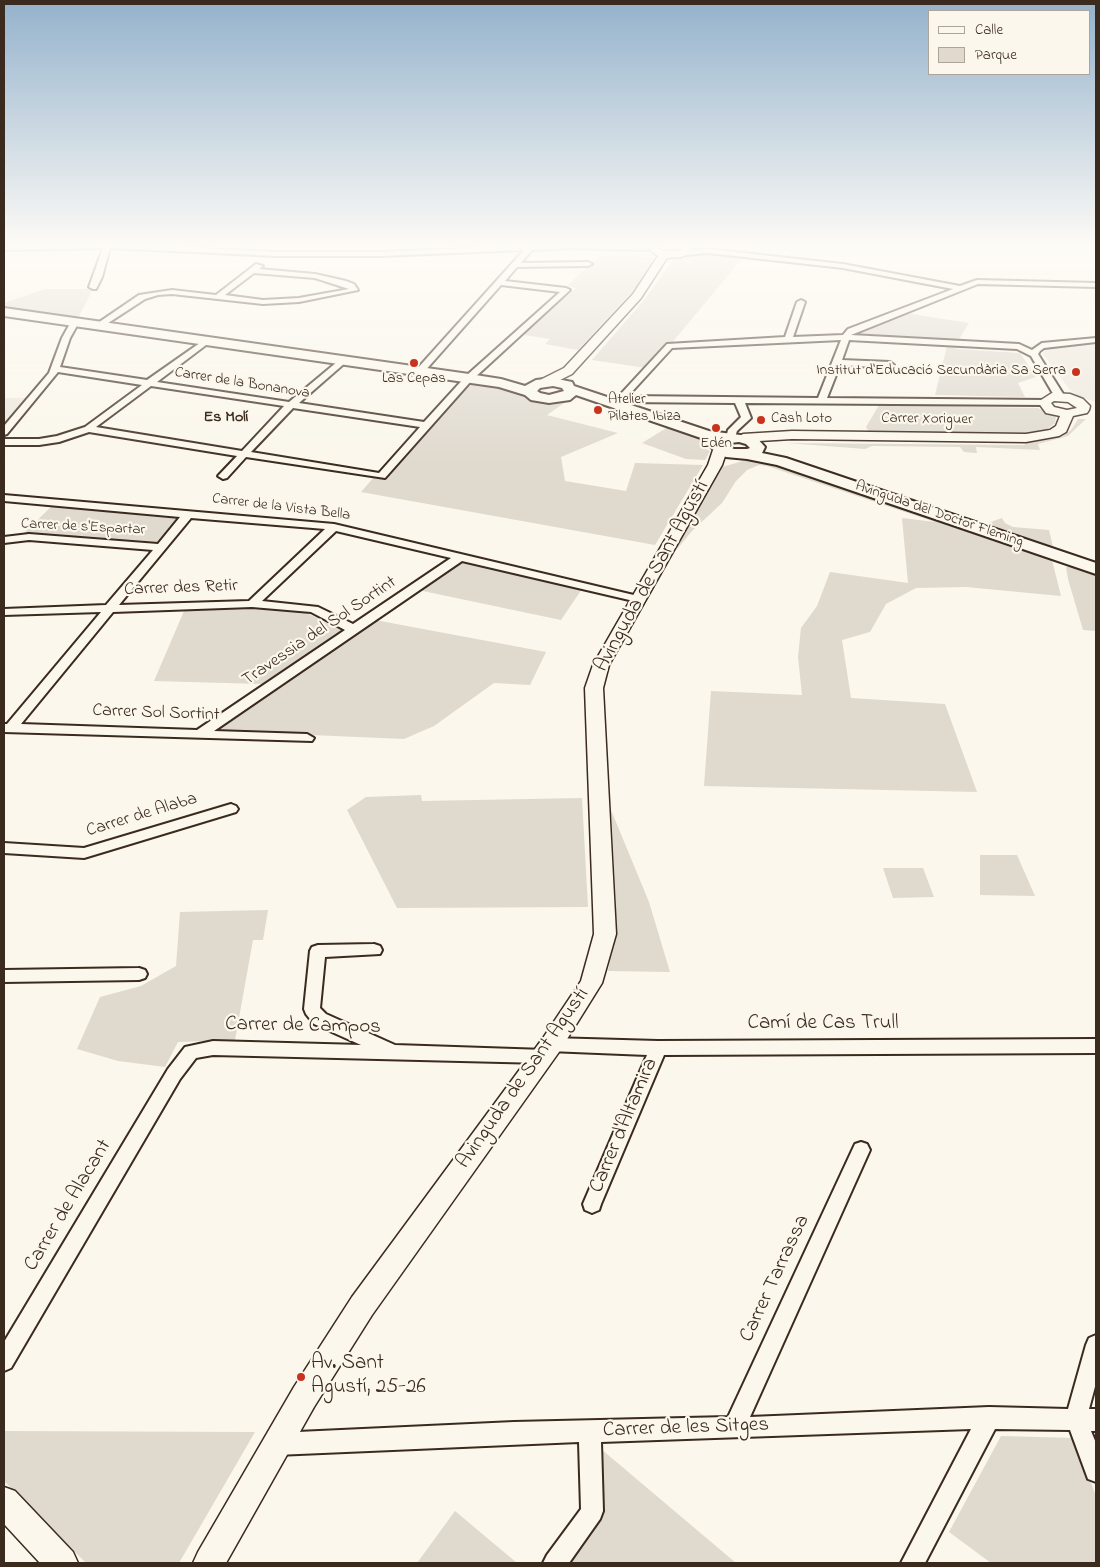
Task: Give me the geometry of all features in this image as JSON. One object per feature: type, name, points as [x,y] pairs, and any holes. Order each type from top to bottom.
[{"type":"main road","points":[[40,317],[501,383],[530,392],[542,399],[567,386],[621,317]]},
{"type":"main road","points":[[530,392],[532,386],[543,382]]},
{"type":"main road","points":[[501,383],[558,382],[596,399],[616,402],[729,442],[754,442],[751,450],[731,454],[729,442]]},
{"type":"main road","name":"Carrer Xoriguer","points":[[774,436],[1026,438],[1054,433],[1061,429],[1066,422],[1067,414]]},
{"type":"main road","name":"Avinguda del Doctor Fleming","points":[[751,450],[1096,569]]},
{"type":"street","points":[[99,325],[111,317]]},
{"type":"street","points":[[420,371],[470,317]]},
{"type":"street","points":[[88,429],[381,476],[470,378],[536,317]]},
{"type":"street","points":[[788,340],[796,317]]},
{"type":"street","points":[[822,400],[846,337],[852,331],[887,317]]},
{"type":"street","points":[[4,432],[46,384],[55,369],[66,338],[75,322]]},
{"type":"street","points":[[616,402],[670,346],[846,337],[1019,347],[1096,340]]},
{"type":"street","points":[[4,442],[39,442],[59,439],[88,429],[207,340]]},
{"type":"street","points":[[1034,354],[1042,346]]},
{"type":"street","points":[[1019,347],[1034,354],[1060,397]]},
{"type":"street","points":[[223,476],[291,405],[343,360]]},
{"type":"street","points":[[836,362],[890,365]]},
{"type":"street","name":"Carrer de la Bonanova","points":[[55,369],[425,426]]},
{"type":"street","points":[[616,402],[739,400],[1044,402],[1046,399],[1060,397],[1090,406]]},
{"type":"street","points":[[729,442],[733,430],[746,418],[739,400]]},
{"type":"street","points":[[1044,402],[1050,410],[1067,414],[1090,406]]},
{"type":"street","points":[[751,450],[774,436]]},
{"type":"street","name":"Carrer Xoriguer","points":[[729,442],[774,436]]},
{"type":"street","name":"Avinguda de Sant Agustí","points":[[209,1563],[276,1444],[362,1306],[547,1050],[591,983],[605,934],[594,688],[601,664],[729,442]]},
{"type":"street","name":"Avinguda de Sant Agustí","points":[[715,465],[751,450]]},
{"type":"street","name":"Carrer de la Vista Bella","points":[[4,498],[334,527],[638,599]]},
{"type":"street","points":[[7,728],[109,610],[189,513]]},
{"type":"street","points":[[252,604],[334,527]]},
{"type":"street","name":"Carrer de s'Espartar","points":[[4,540],[29,537],[161,547]]},
{"type":"street","name":"Travessia del Sol Sortint","points":[[200,734],[459,558]]},
{"type":"street","name":"Carrer des Retir","points":[[4,612],[252,604],[314,609],[355,630]]},
{"type":"street","name":"Carrer Sol Sortint","points":[[7,728],[307,738]]},
{"type":"street","name":"Carrer de Alaba","points":[[4,848],[84,853],[231,809]]},
{"type":"street","name":"Carrer de Campos","points":[[374,950],[318,951],[312,1009],[320,1019],[393,1052]]},
{"type":"street","points":[[4,976],[139,974]]},
{"type":"street","name":"Camí de Cas Trull","points":[[547,1050],[1096,1046]]},
{"type":"street","name":"Carrer de Campos","points":[[174,1074],[191,1052],[212,1048],[393,1052],[547,1050]]},
{"type":"street","name":"Carrer d'Altamira","points":[[592,1204],[658,1048]]},
{"type":"street","name":"Carrer de Alacant","points":[[4,1361],[174,1074]]},
{"type":"street","name":"Carrer Tarrassa","points":[[734,1428],[861,1150]]},
{"type":"street","points":[[1096,1345],[1086,1420],[1096,1471]]},
{"type":"street","points":[[913,1563],[989,1418]]},
{"type":"street","name":"Carrer de les Sitges","points":[[276,1444],[514,1433],[734,1428],[989,1418],[1086,1420]]},
{"type":"street","points":[[556,1563],[592,1511],[590,1432]]},
{"type":"street","points":[[4,1502],[62,1563]]},
{"type":"shaded area","name":"Institut d'Educació Secundària Sa Serra","points":[[1096,344],[1096,402],[1080,397],[1070,390],[1043,354],[1045,350],[1050,348]]},
{"type":"shaded area","points":[[4,398],[28,398],[4,424]]},
{"type":"green space","points":[[544,317],[608,317],[578,350],[545,344],[550,339],[524,335]]},
{"type":"green space","points":[[629,317],[693,317],[671,344],[646,368],[592,360]]},
{"type":"green space","points":[[895,317],[932,317],[969,323],[958,341],[857,335],[857,332]]},
{"type":"green space","points":[[947,346],[958,349],[1020,353],[1036,377],[1018,383],[1025,397],[935,395]]},
{"type":"green space","points":[[469,382],[511,389],[533,401],[552,404],[567,401],[547,415],[618,433],[561,457],[565,481],[626,491],[635,463],[703,465],[655,545],[361,492],[374,477],[383,478]]},
{"type":"green space","points":[[879,405],[1038,408],[1056,417],[1055,423],[1046,430],[1024,434],[869,432],[866,427]]},
{"type":"green space","points":[[1078,419],[1086,419],[1068,436],[1038,444],[1040,450],[976,447],[977,453],[964,452],[960,447],[872,446],[865,449],[787,443],[1024,445],[1029,442],[1063,436],[1071,430]]},
{"type":"green space","points":[[668,427],[703,440],[700,446],[710,451],[705,460],[686,459],[642,443]]},
{"type":"green space","points":[[743,461],[776,465],[780,463],[1045,555],[1052,560],[1061,596],[966,587],[916,588],[886,604],[870,632],[842,640],[851,698],[945,704],[977,792],[704,786],[711,691],[802,695],[798,657],[801,628],[817,606],[830,572],[908,583],[902,518],[935,522],[767,466],[759,465],[747,470],[736,481],[722,503],[675,549],[722,467]]},
{"type":"green space","points":[[54,504],[182,515],[156,544],[24,533]]},
{"type":"green space","points":[[1002,518],[1005,523],[1013,527],[1049,530],[1053,547],[1075,555],[1073,558],[982,525]]},
{"type":"green space","points":[[459,561],[582,589],[561,620],[418,590]]},
{"type":"green space","points":[[1076,566],[1096,573],[1096,631],[1083,630],[1066,567]]},
{"type":"green space","points":[[252,607],[305,612],[342,631],[262,684],[154,681],[184,611]]},
{"type":"green space","points":[[375,620],[546,652],[530,685],[494,683],[434,726],[404,739],[219,731],[215,727]]},
{"type":"green space","points":[[421,795],[422,801],[582,798],[588,907],[397,908],[347,810],[366,797]]},
{"type":"green space","points":[[611,810],[649,902],[670,972],[608,971],[615,931],[616,903]]},
{"type":"green space","points":[[980,855],[1017,855],[1035,896],[980,895]]},
{"type":"green space","points":[[883,868],[923,868],[934,897],[893,898]]},
{"type":"green space","points":[[268,910],[263,940],[253,940],[235,1040],[178,1042],[165,1067],[118,1061],[77,1049],[100,997],[141,986],[176,966],[180,912]]},
{"type":"green space","points":[[4,1431],[255,1432],[179,1563],[86,1563],[4,1481]]},
{"type":"green space","points":[[1001,1436],[1074,1438],[1096,1496],[1096,1563],[991,1563],[949,1532]]},
{"type":"green space","points":[[601,1449],[736,1563],[571,1563],[594,1531],[603,1513]]},
{"type":"green space","points":[[455,1511],[517,1563],[417,1563]]},
{"type":"place","name":"Las Cepas","points":[[414,363]]},
{"type":"place","name":"Institut d'Educació Secundària Sa Serra","points":[[1076,372]]},
{"type":"place","name":"Atelier Pilates Ibiza","points":[[598,410]]},
{"type":"place","name":"Cash Loto","points":[[761,420]]},
{"type":"place","name":"Edén","points":[[716,428]]},
{"type":"place","name":"Av. Sant Agustí, 25-26","points":[[301,1377]]},
{"type":"district","name":"Es Molí","points":[[226,418]]}]
